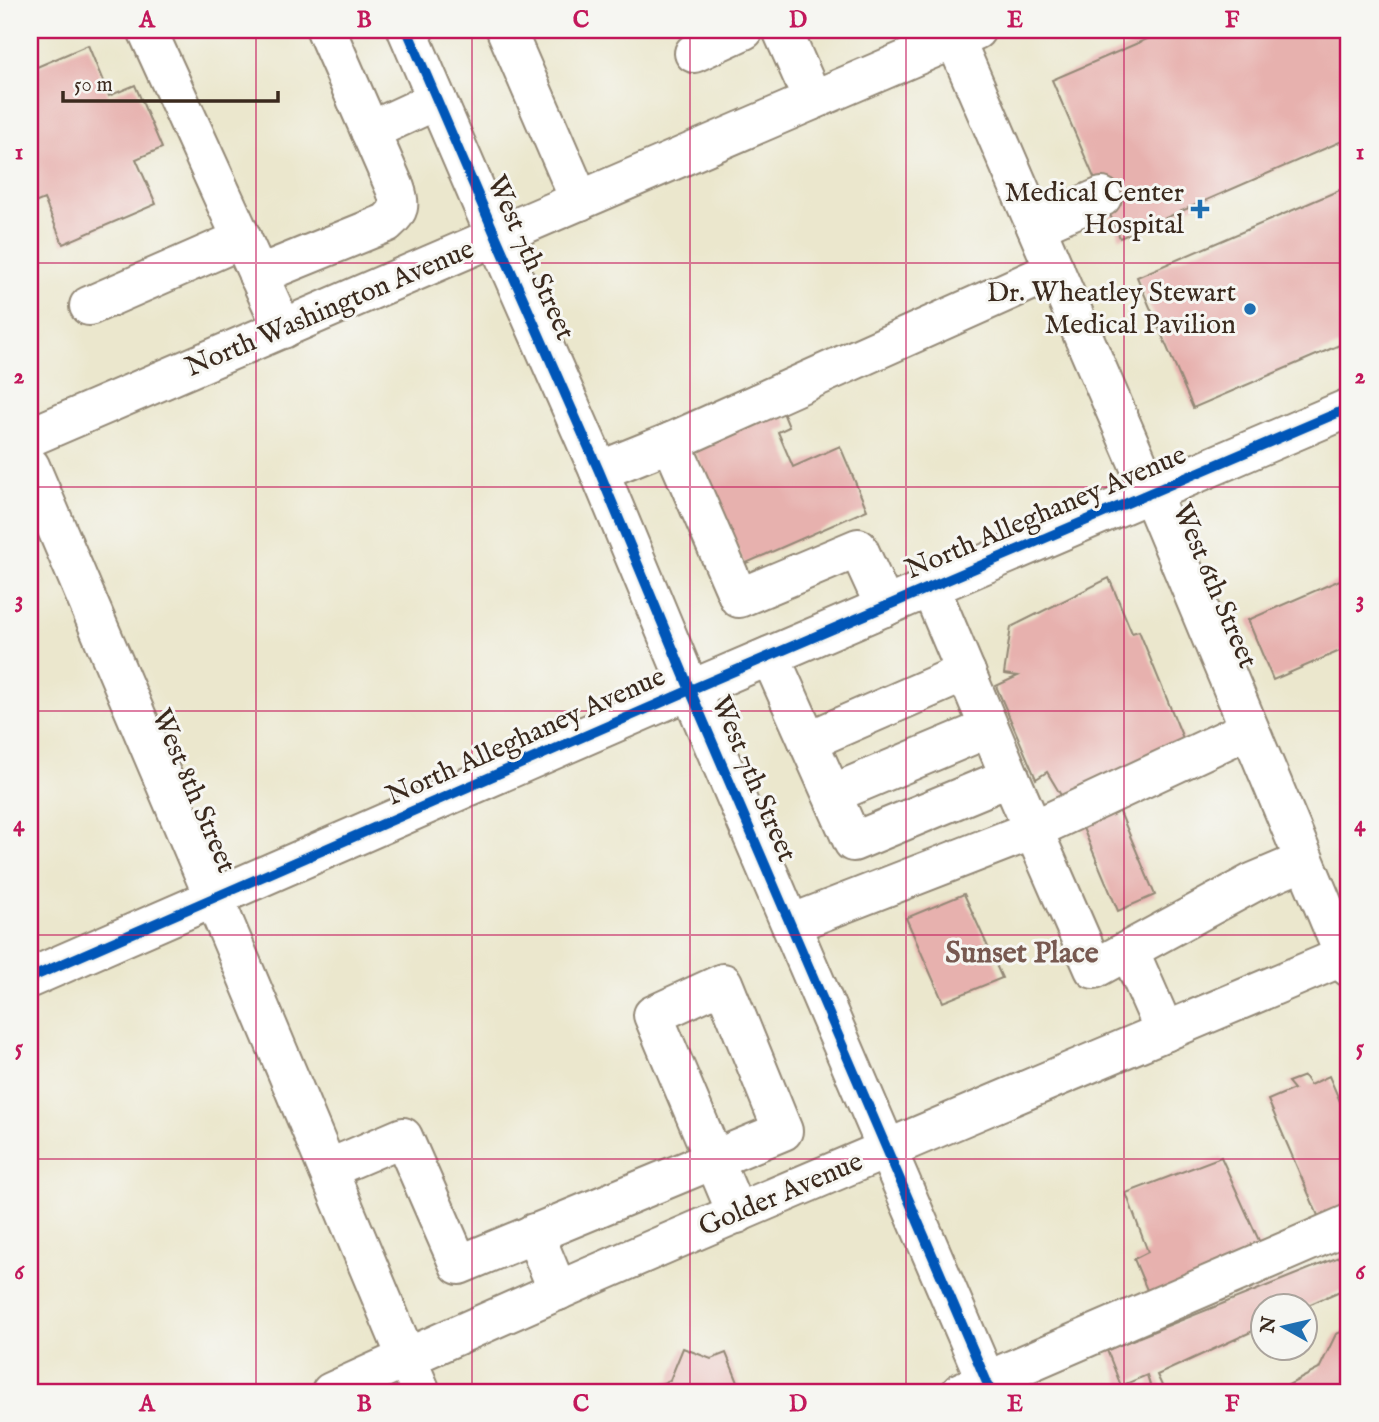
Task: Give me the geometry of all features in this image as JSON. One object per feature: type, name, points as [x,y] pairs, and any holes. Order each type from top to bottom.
[{"type":"street","points":[[147,30],[283,329]]},
{"type":"street","points":[[258,275],[386,223],[394,216],[400,202],[326,30]]},
{"type":"street","name":"West 7th Street","points":[[407,30],[599,471],[887,1149],[980,1389]]},
{"type":"street","points":[[506,30],[580,201]]},
{"type":"street","points":[[694,53],[744,30]]},
{"type":"street","points":[[782,30],[813,100]]},
{"type":"street","name":"North Washington Avenue","points":[[30,437],[813,100],[961,33]]},
{"type":"street","name":"West 6th Street","points":[[961,33],[1036,226],[1304,861],[1348,959]]},
{"type":"street","points":[[370,131],[437,100]]},
{"type":"street","points":[[1036,226],[1102,197]]},
{"type":"street","points":[[89,306],[242,239]]},
{"type":"street","points":[[599,471],[671,442],[1055,270]]},
{"type":"street","name":"North Alleghaney Avenue","points":[[30,978],[690,690],[1349,408]]},
{"type":"street","points":[[671,442],[739,598],[858,548],[885,607]]},
{"type":"street","name":"West 8th Street","points":[[30,466],[421,1392]]},
{"type":"street","points":[[930,587],[1094,969],[1254,882],[1304,861]]},
{"type":"street","points":[[770,656],[853,842],[1010,777]]},
{"type":"street","points":[[808,741],[966,672]]},
{"type":"street","points":[[832,794],[989,728]]},
{"type":"street","points":[[791,924],[1033,830],[1249,729]]},
{"type":"street","points":[[1129,950],[1166,1032]]},
{"type":"street","name":"Golder Avenue","points":[[331,1392],[887,1149],[1348,959]]},
{"type":"street","points":[[328,1169],[403,1137],[459,1265],[713,1160],[737,1214]]},
{"type":"street","points":[[980,1389],[1349,1224]]},
{"type":"street","points":[[534,1233],[558,1291]]},
{"type":"building","points":[[1168,30],[1349,30],[1349,138],[1120,238],[1052,80]]},
{"type":"building","points":[[88,45],[109,96],[135,85],[162,148],[136,159],[156,204],[63,244],[44,199],[30,205],[30,70]]},
{"type":"building","name":"Dr. Wheatley Stewart Medical Pavilion","points":[[1349,186],[1349,341],[1193,408],[1137,277]]},
{"type":"building","points":[[778,400],[789,427],[778,432],[793,467],[840,446],[867,510],[744,564],[690,439]]},
{"type":"building","points":[[1349,576],[1349,647],[1273,680],[1248,620]]},
{"type":"building","points":[[1109,578],[1132,633],[1139,631],[1185,743],[1062,797],[1047,772],[1036,779],[996,686],[1018,676],[1004,674],[1011,627]]},
{"type":"building","points":[[1117,805],[1155,895],[1118,911],[1080,821]]},
{"type":"building","points":[[964,894],[1002,978],[943,1002],[906,918]]},
{"type":"building","points":[[1304,1076],[1310,1085],[1329,1076],[1349,1122],[1349,1213],[1322,1225],[1268,1100],[1294,1089],[1288,1082]]},
{"type":"building","points":[[1221,1157],[1266,1256],[1152,1302],[1134,1259],[1148,1252],[1126,1193]]},
{"type":"building","points":[[1349,1253],[1349,1287],[1320,1300],[1320,1292],[1252,1292]]},
{"type":"building","points":[[1250,1293],[1250,1332],[1157,1375],[1165,1392],[1138,1392],[1150,1385],[1147,1375],[1121,1386],[1107,1350]]},
{"type":"building","points":[[1349,1329],[1349,1392],[1275,1392],[1319,1369],[1336,1334]]},
{"type":"building","points":[[683,1348],[711,1359],[726,1353],[742,1392],[643,1392],[670,1380]]},
{"type":"cycle path","points":[[407,30],[599,471],[991,1392]]},
{"type":"cycle path","points":[[30,978],[690,690],[1349,408]]},
{"type":"place","name":"Medical Center Hospital","points":[[1200,209]]},
{"type":"place","name":"Dr. Wheatley Stewart Medical Pavilion","points":[[1250,309]]},
{"type":"district","name":"Sunset Place","points":[[1022,954]]}]
